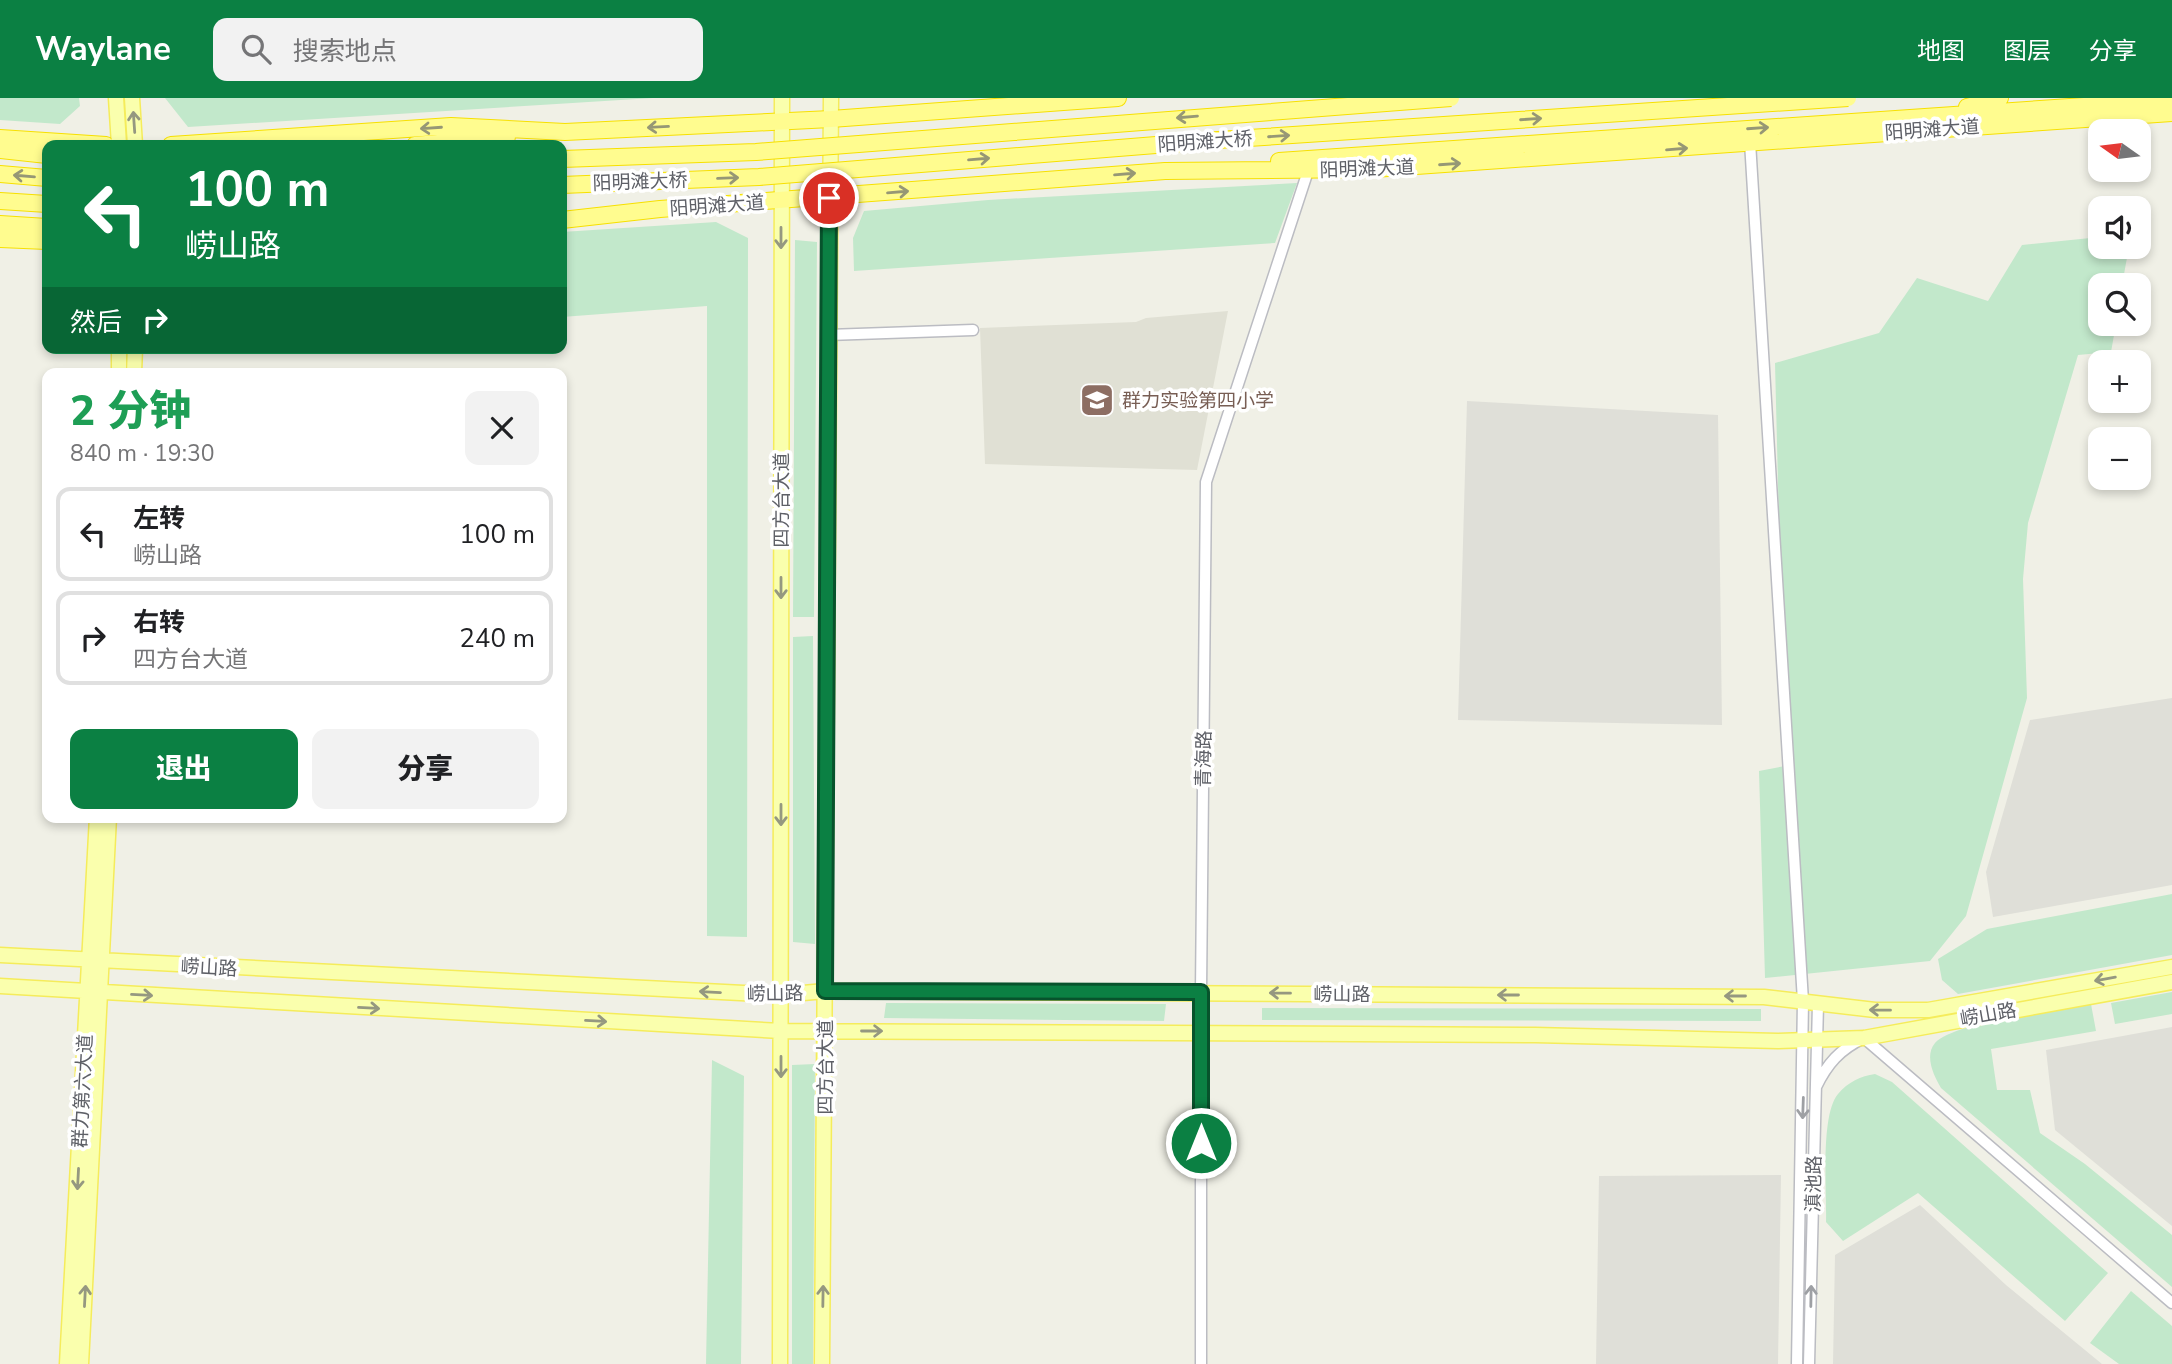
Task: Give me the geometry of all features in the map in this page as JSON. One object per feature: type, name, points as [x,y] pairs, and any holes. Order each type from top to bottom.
[{"type":"highway","points":[[483,140],[565,132],[831,119],[1118,98]]},
{"type":"highway","name":"阳明滩大桥","points":[[567,159],[756,152],[1451,98]]},
{"type":"highway","name":"阳明滩大桥","points":[[567,185],[759,177],[1218,140],[1849,98]]},
{"type":"highway","points":[[1931,116],[2000,98]]},
{"type":"highway","points":[[1165,171],[2172,100]]},
{"type":"highway","name":"阳明滩大道","points":[[567,219],[660,209],[1165,171],[1308,171],[1402,167],[2172,113]]},
{"type":"highway","points":[[249,140],[451,127],[565,132]]},
{"type":"highway","points":[[0,138],[42,141]]},
{"type":"highway","points":[[0,150],[42,155]]},
{"type":"highway","points":[[0,158],[42,155]]},
{"type":"highway","points":[[0,174],[42,178]]},
{"type":"highway","points":[[0,201],[42,204]]},
{"type":"highway","points":[[567,212],[660,209]]},
{"type":"highway","points":[[0,218],[39,227]]},
{"type":"highway","points":[[0,224],[39,227]]},
{"type":"highway","points":[[0,239],[42,241]]},
{"type":"main road","points":[[116,98],[119,140]]},
{"type":"main road","points":[[132,98],[135,140]]},
{"type":"main road","name":"四方台大道","points":[[780,1364],[782,98]]},
{"type":"main road","name":"四方台大道","points":[[822,1364],[831,98]]},
{"type":"main road","name":"群力第六大道","points":[[81,1364],[95,960],[97,823]]},
{"type":"main road","name":"群力第六大道","points":[[95,960],[108,823]]},
{"type":"main road","name":"崂山路","points":[[0,955],[781,995],[825,991],[1764,997],[1875,1010],[1928,1010],[2172,967]]},
{"type":"main road","name":"崂山路","points":[[0,986],[781,1031],[1810,1040],[1864,1038],[2172,982]]},
{"type":"main road","name":"群力第六大道","points":[[67,1364],[94,992]]},
{"type":"street","name":"滇池路","points":[[1750,142],[1810,1002],[1797,1364]]},
{"type":"street","name":"青海路","points":[[1201,1364],[1201,992],[1206,482],[1308,171]]},
{"type":"street","points":[[828,335],[973,330]]},
{"type":"street","points":[[1816,1087],[1823,1072],[1838,1053],[1864,1038],[2172,1303]]},
{"type":"street","name":"滇池路","points":[[1809,1364],[1816,1087],[1810,1040]]},
{"type":"shaded area","name":"群力实验第四小学","points":[[1228,311],[1197,470],[985,464],[980,328],[1136,322],[1146,318]]},
{"type":"shaded area","points":[[1467,401],[1718,415],[1722,725],[1458,720]]},
{"type":"shaded area","points":[[2172,698],[2172,885],[1993,917],[1986,872],[2030,720]]},
{"type":"shaded area","points":[[2172,1027],[2172,1226],[2055,1130],[2046,1050]]},
{"type":"shaded area","points":[[1781,1175],[1778,1364],[1596,1364],[1599,1176]]},
{"type":"shaded area","points":[[1920,1205],[2006,1285],[2102,1364],[1833,1364],[1835,1255]]},
{"type":"green space","points":[[0,98],[79,98],[80,106],[60,124],[0,120]]},
{"type":"green space","points":[[165,98],[653,98],[188,127]]},
{"type":"green space","points":[[1297,183],[1275,243],[854,271],[853,238],[864,211],[988,200]]},
{"type":"green space","points":[[716,222],[748,238],[747,937],[707,936],[707,306],[567,317],[567,232]]},
{"type":"green space","points":[[2088,238],[2088,259],[2127,259],[2124,273],[2088,273],[2088,336],[2114,336],[2111,350],[2088,350],[2088,354],[2078,355],[2028,523],[2023,579],[2027,698],[1966,916],[1930,961],[1765,978],[1759,771],[1785,766],[1775,363],[1879,333],[1917,278],[1988,301],[2022,245]]},
{"type":"green space","points":[[795,240],[817,242],[814,617],[793,617]]},
{"type":"green space","points":[[813,636],[815,944],[793,942],[793,637]]},
{"type":"green space","points":[[2172,894],[2172,955],[1958,994],[1942,980],[1938,959],[1987,929]]},
{"type":"green space","points":[[2172,992],[2172,1014],[2115,1024],[2111,1003]]},
{"type":"green space","points":[[886,1003],[1166,1004],[1164,1021],[884,1018]]},
{"type":"green space","points":[[2091,1004],[2096,1031],[1991,1049],[1997,1090],[2030,1090],[2040,1133],[2085,1164],[2172,1235],[2172,1287],[1941,1088],[1931,1066],[1930,1054],[1935,1043],[1963,1029],[2008,1018]]},
{"type":"green space","points":[[1262,1008],[1761,1009],[1761,1021],[1262,1020]]},
{"type":"green space","points":[[712,1060],[744,1076],[741,1364],[706,1364]]},
{"type":"green space","points":[[815,1064],[813,1364],[792,1364],[792,1065]]},
{"type":"green space","points":[[1875,1074],[1892,1082],[2108,1273],[2065,1321],[1918,1193],[1843,1241],[1826,1222],[1825,1174],[1832,1104],[1850,1083]]},
{"type":"green space","points":[[2131,1291],[2172,1326],[2172,1364],[2119,1364],[2090,1343]]},
{"type":"place","name":"群力实验第四小学","points":[[1097,400]]},
{"type":"route","points":[[829,198],[825,991],[1201,992],[1201,1143]]}]
